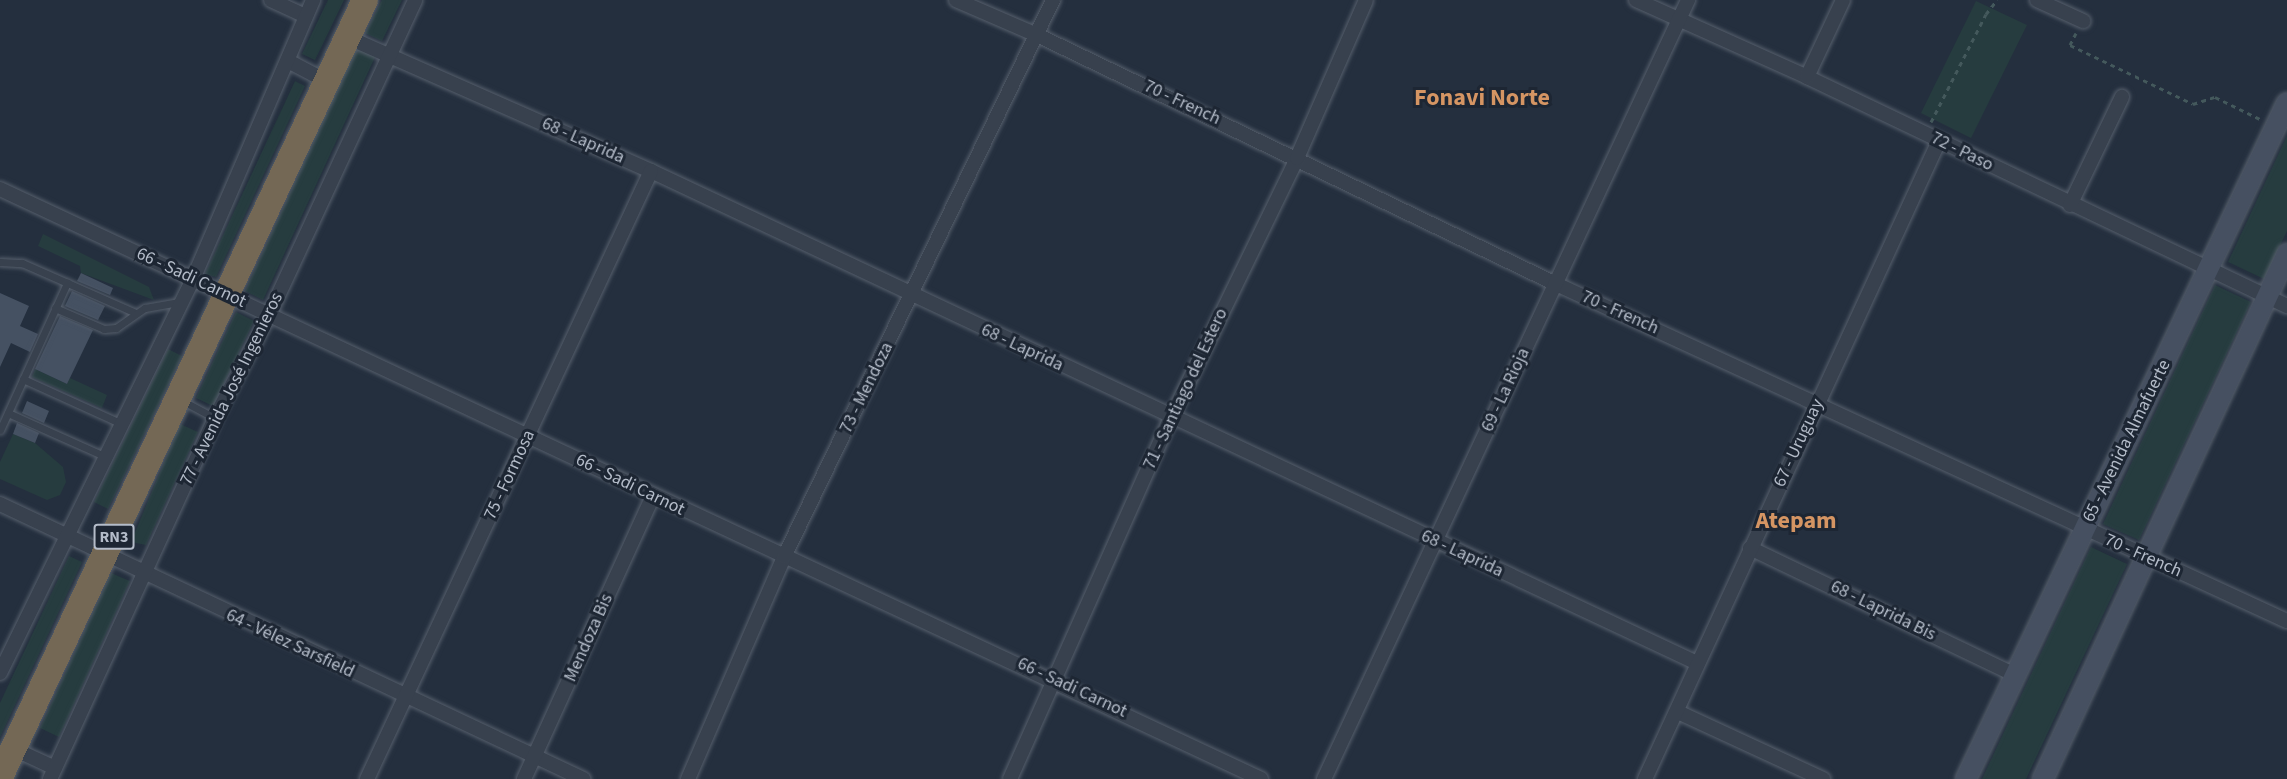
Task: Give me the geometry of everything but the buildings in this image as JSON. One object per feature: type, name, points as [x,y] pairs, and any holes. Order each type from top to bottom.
[{"type":"highway","name":"RN3","points":[[0,777],[107,554],[224,294],[365,0]]},
{"type":"main road","name":"65 - Avenida Almafuerte","points":[[1966,779],[2287,103]]},
{"type":"main road","points":[[2043,779],[2287,254]]},
{"type":"street","points":[[271,0],[305,16]]},
{"type":"street","points":[[0,673],[178,302],[193,279],[313,0]]},
{"type":"street","name":"77 - Avenida José Ingenieros","points":[[52,773],[145,576],[215,418],[270,313],[415,0]]},
{"type":"street","name":"70 - French","points":[[956,0],[1037,34],[1556,284],[1818,402],[2084,530],[2287,621]]},
{"type":"street","name":"73 - Mendoza","points":[[688,779],[784,557],[912,297],[1053,0]]},
{"type":"street","name":"71 - Santiago del Estero","points":[[1010,779],[1171,418],[1297,158],[1366,0]]},
{"type":"street","name":"72 - Paso","points":[[1636,0],[1807,77],[2070,206],[2210,268],[2287,306]]},
{"type":"street","name":"69 - La Rioja","points":[[1324,779],[1688,0]]},
{"type":"street","points":[[1807,77],[1843,0]]},
{"type":"street","points":[[2037,0],[2083,21]]},
{"type":"street","name":"68 - Laprida","points":[[347,37],[651,171],[912,297],[1696,663]]},
{"type":"street","points":[[288,61],[326,81]]},
{"type":"street","points":[[2070,206],[2122,97]]},
{"type":"street","name":"67 - Uruguay","points":[[1645,779],[1678,712],[1696,663],[1939,141]]},
{"type":"street","name":"75 - Formosa","points":[[367,779],[651,171]]},
{"type":"street","name":"66 - Sadi Carnot","points":[[0,189],[224,294],[270,313],[784,557],[1055,679],[1261,779]]},
{"type":"street","name":"Mendoza Bis","points":[[524,779],[653,496]]},
{"type":"street","name":"64 - Vélez Sarsfield","points":[[0,504],[107,554],[145,576],[583,779]]},
{"type":"street","name":"68 - Laprida Bis","points":[[1750,548],[2015,675]]},
{"type":"street","points":[[1678,712],[1823,779]]},
{"type":"street","points":[[14,749],[52,773]]},
{"type":"lane","points":[[0,262],[22,263],[136,313]]},
{"type":"lane","points":[[0,430],[67,283]]},
{"type":"lane","points":[[55,308],[104,329],[116,328],[136,313],[178,302]]},
{"type":"lane","points":[[23,379],[120,423]]},
{"type":"lane","points":[[176,398],[215,418]]},
{"type":"lane","points":[[8,413],[104,456]]},
{"type":"path","points":[[1924,134],[1986,14],[1997,0]]},
{"type":"path","points":[[2083,21],[2070,45],[2193,104],[2215,97],[2276,127]]},
{"type":"green space","points":[[328,0],[344,0],[315,60],[302,54]]},
{"type":"green space","points":[[382,0],[402,0],[382,41],[365,33]]},
{"type":"green space","points":[[1976,1],[2027,25],[1971,138],[1921,113]]},
{"type":"green space","points":[[357,46],[376,55],[263,300],[245,291]]},
{"type":"green space","points":[[295,81],[305,86],[216,277],[205,274]]},
{"type":"green space","points":[[2287,136],[2287,231],[2264,279],[2228,262]]},
{"type":"green space","points":[[43,234],[149,287],[154,300],[81,273],[80,266],[38,246]]},
{"type":"green space","points":[[2215,285],[2251,302],[2139,540],[2103,524]]},
{"type":"green space","points":[[236,312],[254,321],[213,406],[196,398]]},
{"type":"green space","points":[[168,349],[182,356],[108,509],[94,502]]},
{"type":"green space","points":[[35,369],[67,384],[70,378],[107,395],[102,408],[32,377]]},
{"type":"green space","points":[[180,424],[198,432],[146,545],[131,542]]},
{"type":"green space","points":[[13,434],[35,443],[63,467],[66,482],[60,495],[47,500],[0,479],[0,462]]},
{"type":"green space","points":[[2091,547],[2127,564],[2026,779],[1982,779]]},
{"type":"green space","points":[[69,556],[82,562],[0,737],[0,703]]},
{"type":"green space","points":[[111,573],[130,581],[59,737],[40,728]]},
{"type":"district","name":"Fonavi Norte","points":[[1482,98]]},
{"type":"district","name":"Atepam","points":[[1796,521]]}]
